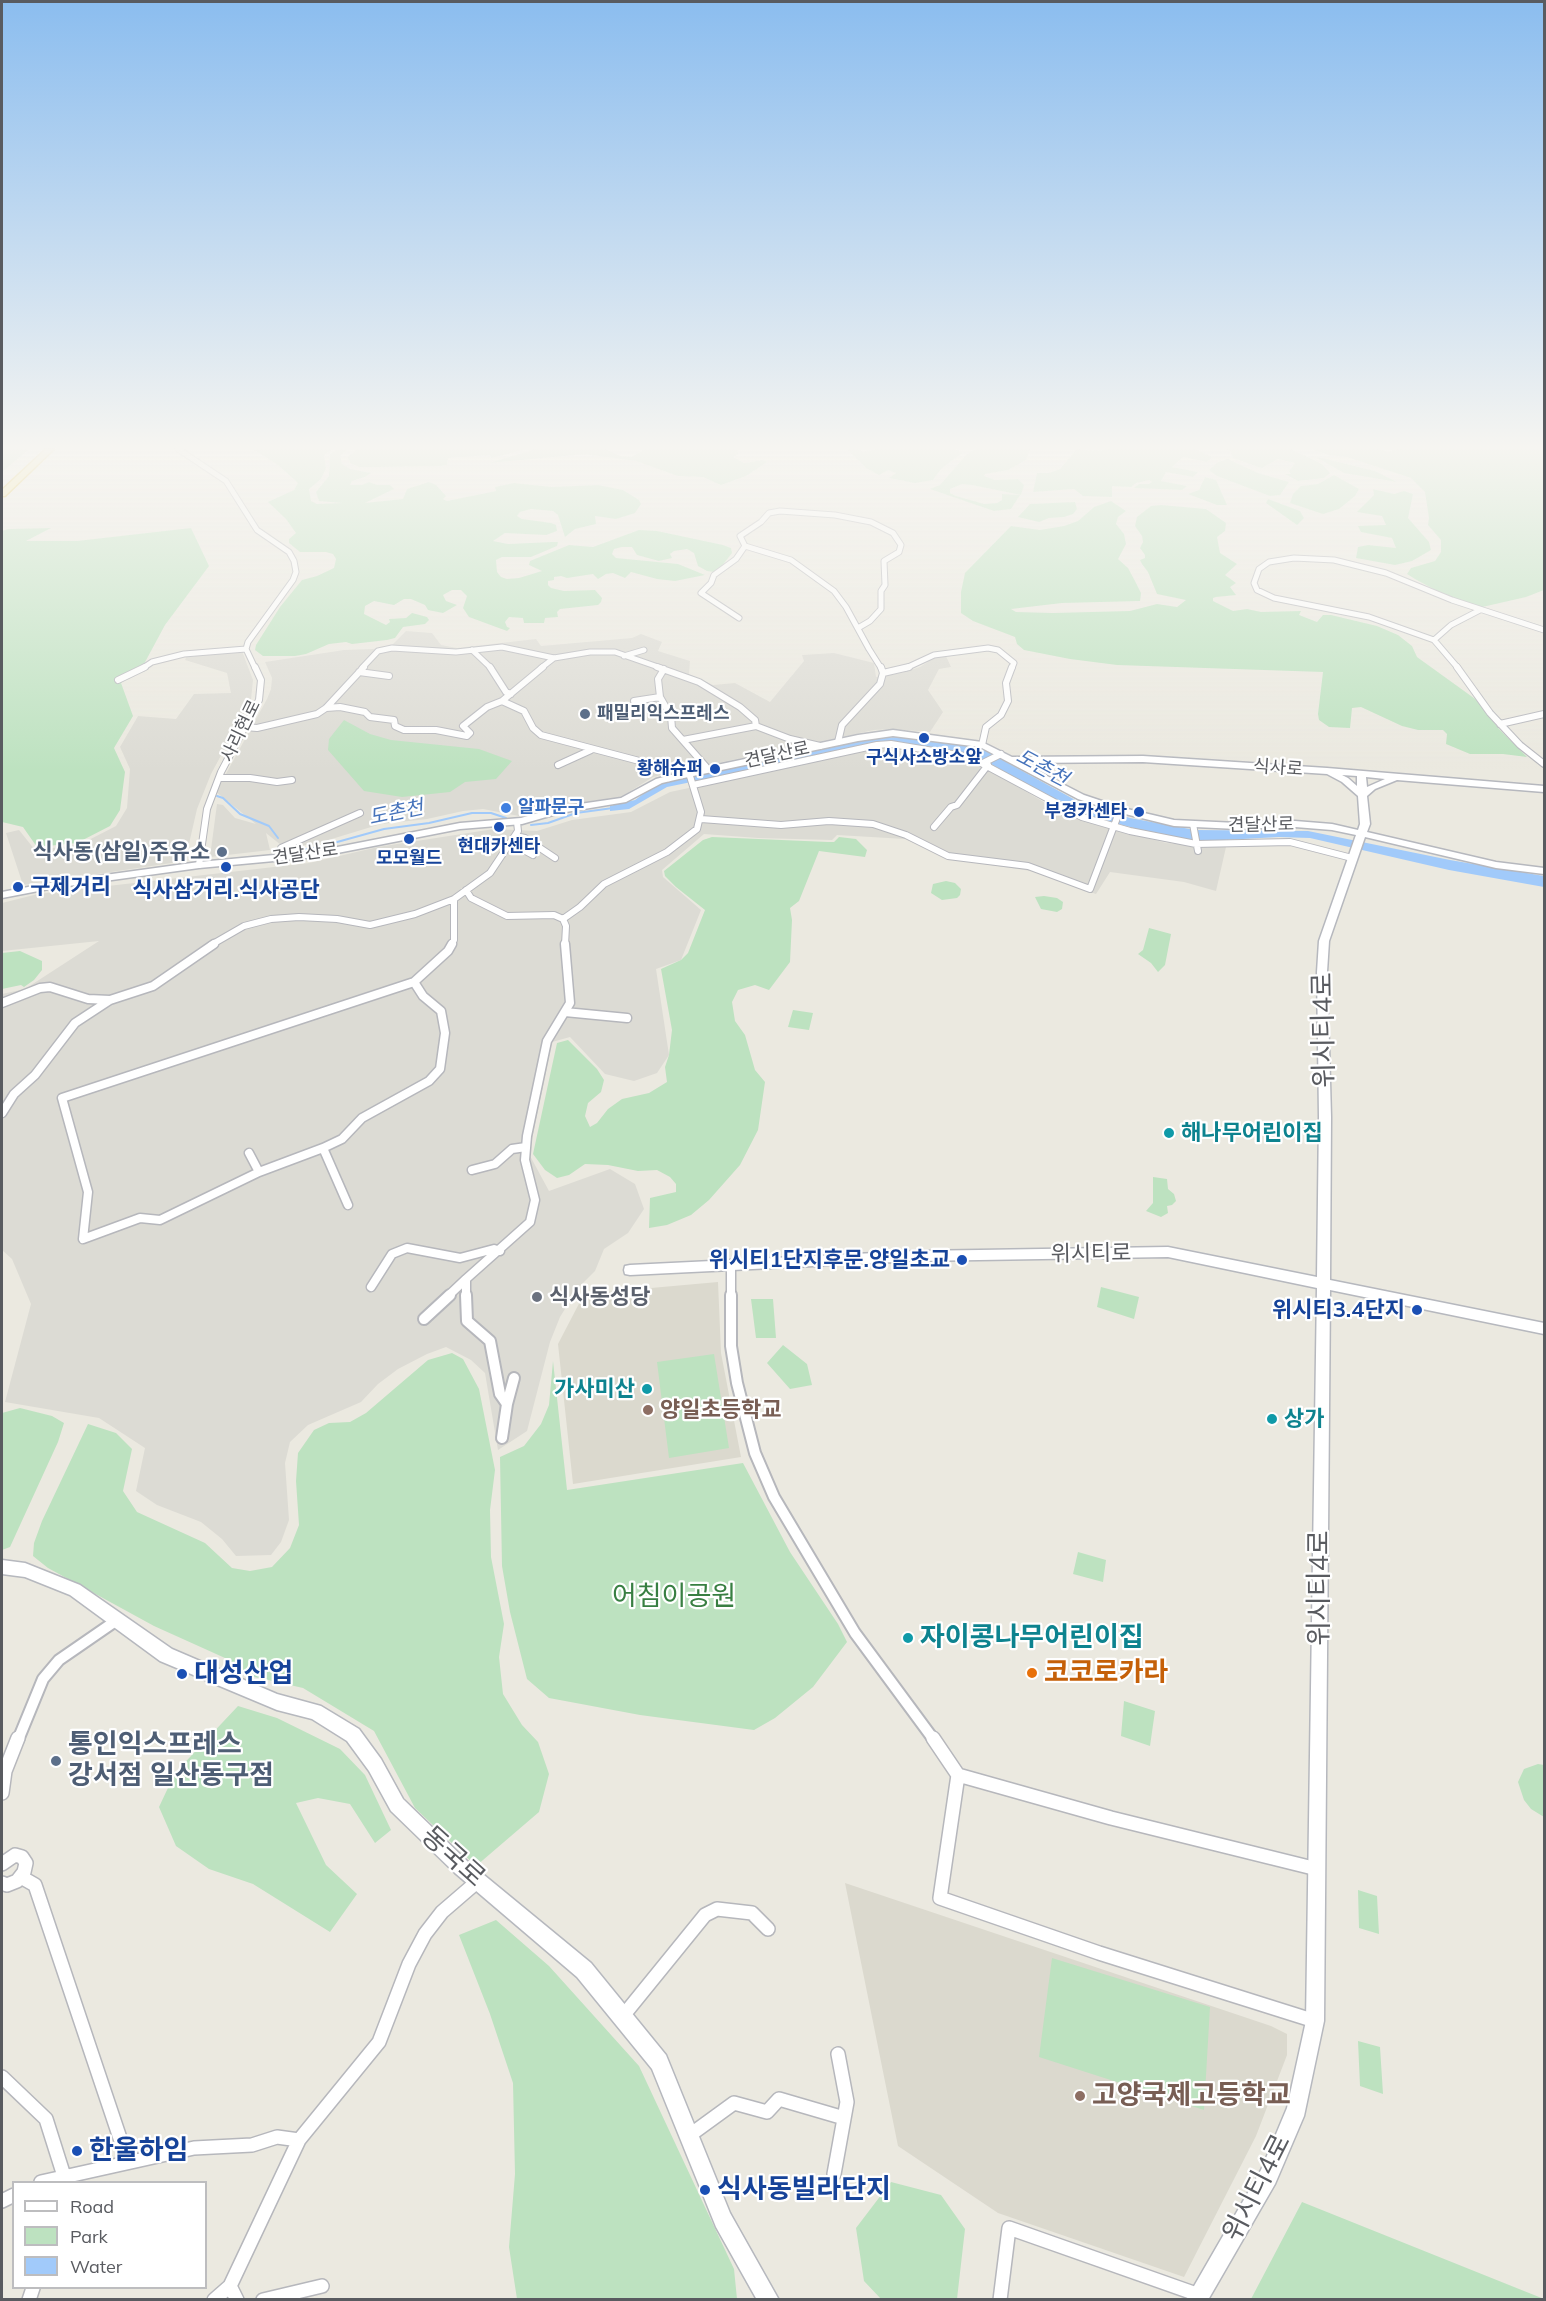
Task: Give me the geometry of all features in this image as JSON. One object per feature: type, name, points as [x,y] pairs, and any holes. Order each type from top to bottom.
[{"type":"street","points":[[118,680],[152,662],[184,654],[246,649],[253,633],[293,580],[296,572],[291,556]]},
{"type":"street","points":[[738,556],[714,575],[711,583],[701,593],[739,618]]},
{"type":"street","points":[[779,556],[791,560],[834,591],[883,673],[880,684],[842,725],[838,742]]},
{"type":"street","points":[[858,628],[870,621],[881,609],[881,591],[885,585],[884,561],[892,556]]},
{"type":"street","points":[[1545,630],[1480,610],[1386,573],[1328,559],[1287,558],[1269,562],[1259,569],[1254,583],[1257,590],[1274,598],[1369,617],[1434,640],[1448,654],[1500,724],[1520,745],[1545,764]]},
{"type":"street","points":[[1434,640],[1451,625],[1480,610]]},
{"type":"street","points":[[326,708],[378,651],[392,648],[456,652],[502,647],[554,658],[603,651],[699,682],[740,707],[755,720],[756,726]]},
{"type":"street","points":[[883,673],[902,670],[934,655],[988,648],[998,650],[1014,663],[1006,683],[1008,701],[1001,715],[986,727],[986,746],[1073,759]]},
{"type":"street","name":"사리현로","points":[[199,865],[207,809],[219,778],[259,700],[261,680],[246,649]]},
{"type":"street","points":[[472,650],[488,664],[506,692],[511,694]]},
{"type":"street","points":[[624,656],[644,650]]},
{"type":"street","points":[[245,727],[257,728],[307,716],[326,708],[340,707],[365,712],[370,717],[394,720],[395,726],[404,730],[436,730],[467,736],[470,733],[463,726],[487,707],[502,701],[554,658]]},
{"type":"street","points":[[664,669],[658,679],[660,697],[670,716],[672,728],[708,769]]},
{"type":"street","points":[[359,672],[389,676]]},
{"type":"street","points":[[634,701],[660,697]]},
{"type":"street","points":[[502,701],[524,711],[532,728],[541,735],[647,763],[662,770],[669,778]]},
{"type":"street","points":[[1500,724],[1545,714]]},
{"type":"street","points":[[684,740],[756,726],[790,739],[820,746]]},
{"type":"street","name":"견달산로","points":[[2,895],[54,885],[199,865],[317,854],[460,826],[517,822],[567,809],[623,800],[669,778],[691,779],[708,769],[893,733],[986,746],[1067,791],[1120,811],[1174,823],[1193,825],[1311,824],[1496,864],[1545,871]]},
{"type":"street","points":[[563,919],[616,876],[667,852],[686,840],[697,829],[701,819],[691,779],[877,745],[891,744],[970,757],[1082,817],[1165,840],[1196,845],[1290,842],[1353,856]]},
{"type":"street","points":[[558,765],[591,750]]},
{"type":"street","points":[[934,827],[951,807],[957,805],[985,763],[1000,754]]},
{"type":"street","name":"식사로","points":[[1011,760],[1143,759],[1545,789]]},
{"type":"street","points":[[1327,771],[1345,780],[1363,795]]},
{"type":"street","points":[[1360,836],[1365,824],[1362,774]]},
{"type":"street","points":[[219,778],[250,778],[277,782],[292,780]]},
{"type":"street","points":[[1363,795],[1372,787],[1396,778]]},
{"type":"street","points":[[701,819],[782,825],[829,821],[873,824],[906,835],[948,856],[1028,866],[1089,889],[1100,867],[1120,811]]},
{"type":"street","points":[[279,858],[281,848],[360,813]]},
{"type":"street","points":[[2,1113],[14,1094],[35,1075],[75,1023],[110,1000],[153,986],[187,961],[244,926],[271,919],[298,917],[337,919],[370,925],[415,914],[454,899],[490,873],[519,831],[517,822]]},
{"type":"street","points":[[1193,825],[1196,845]]},
{"type":"street","name":"위시티4로","points":[[1197,2297],[1268,2177],[1297,2109],[1316,2021],[1321,1283],[1325,1117],[1322,972],[1324,941],[1360,836]]},
{"type":"street","points":[[513,839],[525,838],[555,858]]},
{"type":"street","points":[[513,839],[533,855]]},
{"type":"street","points":[[424,1319],[530,1222],[535,1200],[525,1160],[526,1147],[547,1041],[570,1003],[565,957],[566,926],[563,919],[554,915],[507,916],[471,898],[466,890]]},
{"type":"street","points":[[414,982],[423,996],[441,1011],[445,1033],[440,1069],[429,1081],[362,1119],[342,1139],[323,1148],[259,1172],[160,1220],[140,1218],[83,1239],[88,1192],[62,1098],[414,982],[448,951],[454,940],[454,899]]},
{"type":"street","points":[[2,1003],[40,988],[50,987],[88,999],[110,1000]]},
{"type":"street","points":[[565,1012],[627,1018]]},
{"type":"street","points":[[472,1170],[495,1164],[512,1149],[526,1147]]},
{"type":"street","points":[[323,1148],[348,1205]]},
{"type":"street","points":[[249,1153],[259,1172]]},
{"type":"street","points":[[371,1287],[392,1254],[407,1248],[460,1258],[494,1249],[500,1251]]},
{"type":"street","name":"위시티로","points":[[630,1270],[916,1256],[1168,1252],[1545,1329]]},
{"type":"street","points":[[731,1265],[731,1346],[737,1383],[755,1453],[774,1497],[855,1633],[953,1765],[958,1775],[940,1898],[1100,1953],[1316,2021]]},
{"type":"street","points":[[466,1279],[467,1321],[490,1341],[500,1394],[507,1404]]},
{"type":"street","points":[[502,1438],[514,1378]]},
{"type":"street","name":"동국로","points":[[2,1567],[25,1570],[75,1590],[166,1655],[277,1702],[315,1712],[353,1735],[375,1765],[397,1805],[478,1881],[584,1970],[659,2062],[723,2220],[768,2300]]},
{"type":"street","points":[[2,1793],[5,1771],[43,1679],[59,1660],[117,1620]]},
{"type":"street","points":[[958,1775],[1111,1818],[1317,1869]]},
{"type":"street","points":[[2,1864],[10,1857],[22,1857],[26,1863],[21,1877],[12,1884],[2,1883]]},
{"type":"street","points":[[21,1877],[35,1885],[128,2162]]},
{"type":"street","points":[[214,2300],[234,2293],[299,2140],[379,2042],[409,1964],[425,1934],[442,1912],[478,1881]]},
{"type":"street","points":[[623,2016],[705,1915],[717,1909],[752,1913],[768,1929]]},
{"type":"street","points":[[834,2175],[847,2102],[838,2054]]},
{"type":"street","points":[[2,2077],[46,2119],[63,2179],[194,2148],[252,2145],[277,2137],[299,2140]]},
{"type":"street","points":[[690,2135],[734,2103],[767,2112],[779,2098],[844,2118]]},
{"type":"street","points":[[1000,2300],[1009,2228],[1197,2297]]},
{"type":"street","points":[[263,2300],[322,2286]]},
{"type":"shaded area","points":[[406,631],[432,633],[441,645],[457,648],[536,639],[541,646],[632,638],[641,634],[662,642],[658,651],[690,661],[689,674],[713,685],[735,683],[770,702],[804,661],[802,655],[834,653],[874,663],[876,677],[920,667],[935,657],[946,656],[951,667],[939,669],[928,690],[943,712],[930,732],[874,730],[653,777],[621,797],[570,804],[519,816],[483,809],[463,811],[427,819],[381,824],[312,845],[297,845],[286,849],[266,833],[270,850],[210,857],[217,804],[223,805],[235,818],[256,824],[216,792],[271,689],[272,678],[265,662],[392,645]]},
{"type":"shaded area","points":[[242,651],[253,680],[251,700],[211,774],[197,809],[185,861],[23,885],[6,833],[19,830],[35,850],[79,845],[116,826],[127,808],[130,769],[120,747],[138,716],[176,719],[194,694],[231,693],[227,673],[185,660],[186,657]]},
{"type":"shaded area","points":[[879,748],[971,759],[1047,804],[1097,825],[1166,843],[1226,847],[1216,891],[1184,882],[1110,872],[1096,894],[1031,871],[950,859],[905,839],[837,835],[832,840],[704,834],[662,870],[663,877],[701,910],[681,960],[656,969],[669,1055],[657,1073],[634,1081],[605,1074],[570,1037],[552,1042],[529,1154],[549,1191],[610,1169],[635,1184],[644,1209],[628,1233],[604,1249],[595,1271],[578,1288],[560,1317],[550,1342],[527,1431],[498,1450],[485,1373],[471,1360],[446,1347],[427,1354],[398,1369],[378,1384],[361,1402],[308,1425],[290,1442],[285,1463],[289,1520],[281,1542],[271,1555],[236,1556],[222,1539],[201,1522],[157,1505],[136,1491],[145,1448],[99,1418],[5,1402],[31,1304],[12,1259],[2,1250],[2,994],[25,989],[99,941],[2,951],[2,903],[38,894],[309,863],[378,847],[494,829],[537,831],[572,820],[631,812],[670,792]]},
{"type":"shaded area","name":"양일초등학교","points":[[718,1282],[721,1353],[741,1457],[573,1484],[558,1344],[584,1294]]},
{"type":"shaded area","name":"고양국제고등학교","points":[[845,1883],[1271,2026],[1287,2034],[1287,2055],[1256,2136],[1184,2277],[998,2213],[898,2146]]},
{"type":"green space","points":[[2,556],[204,556],[209,566],[165,625],[144,664],[121,683],[133,716],[114,748],[125,772],[120,810],[110,826],[77,843],[37,847],[23,827],[2,822]]},
{"type":"green space","points":[[334,556],[532,556],[502,557],[496,560],[497,572],[501,577],[507,579],[542,571],[529,565],[530,561],[541,556],[614,556],[678,564],[705,575],[675,581],[631,572],[625,578],[613,573],[598,579],[593,574],[567,578],[554,577],[554,580],[548,581],[551,588],[564,591],[595,590],[602,598],[601,602],[598,605],[560,609],[557,612],[558,617],[545,618],[544,623],[524,623],[523,618],[509,617],[505,622],[510,628],[507,631],[469,617],[463,608],[467,596],[461,590],[452,590],[443,595],[446,601],[457,605],[443,613],[428,610],[425,605],[411,599],[404,599],[394,605],[374,601],[365,606],[364,614],[386,625],[390,622],[389,619],[406,618],[412,613],[427,617],[429,620],[425,624],[403,627],[395,638],[352,644],[346,642],[329,644],[295,656],[263,656],[255,650],[280,607],[302,580],[334,568]]},
{"type":"green space","points":[[642,556],[672,558],[659,561]]},
{"type":"green space","points":[[695,556],[729,556],[714,572],[698,566]]},
{"type":"green space","points":[[981,556],[1119,556],[1118,559],[1128,568],[1141,593],[1140,601],[1062,603],[1011,609],[1016,612],[1053,613],[1130,611],[1157,604],[1177,607],[1186,600],[1157,594],[1140,560],[1145,556],[1225,556],[1237,564],[1225,575],[1236,583],[1230,587],[1236,595],[1216,597],[1213,601],[1233,611],[1247,609],[1261,612],[1301,611],[1299,615],[1317,622],[1323,615],[1331,615],[1377,626],[1398,635],[1412,646],[1417,657],[1478,701],[1499,729],[1527,757],[1470,754],[1446,744],[1447,734],[1443,730],[1418,730],[1402,726],[1361,707],[1352,708],[1350,728],[1329,727],[1319,720],[1318,714],[1323,672],[1117,665],[1024,650],[1017,644],[1015,637],[973,621],[961,613],[961,592],[965,573]]},
{"type":"green space","points":[[1356,556],[1420,556],[1395,565]]},
{"type":"green space","points":[[1438,556],[1544,556],[1544,590],[1526,597],[1478,608],[1461,604],[1407,574],[1411,568],[1435,561]]},
{"type":"green space","points":[[344,720],[370,734],[391,740],[479,749],[512,761],[496,779],[465,782],[450,792],[402,797],[364,791],[328,750],[329,739]]},
{"type":"green space","points":[[712,837],[834,842],[839,837],[856,839],[867,850],[865,857],[819,851],[799,901],[790,908],[792,920],[790,962],[769,990],[755,985],[738,990],[732,1002],[735,1021],[745,1035],[755,1070],[765,1082],[758,1130],[740,1165],[709,1200],[691,1215],[667,1225],[649,1228],[650,1198],[676,1192],[676,1184],[670,1177],[657,1170],[638,1171],[608,1165],[585,1164],[569,1175],[557,1178],[545,1170],[533,1154],[557,1043],[568,1040],[597,1069],[604,1080],[601,1092],[588,1103],[585,1116],[590,1127],[622,1099],[649,1093],[667,1082],[665,1067],[672,1030],[661,969],[681,960],[688,953],[705,910],[676,887],[665,876],[664,871],[703,840]]},
{"type":"green space","points":[[946,881],[955,883],[961,889],[957,898],[942,900],[931,893],[933,884]]},
{"type":"green space","points":[[1035,897],[1057,898],[1063,902],[1062,909],[1057,912],[1041,909]]},
{"type":"green space","points":[[1149,928],[1171,934],[1165,965],[1158,972],[1151,963],[1138,954],[1143,950]]},
{"type":"green space","points":[[20,951],[42,961],[42,970],[24,987],[21,985],[2,989],[2,953]]},
{"type":"green space","points":[[793,1010],[813,1013],[809,1030],[788,1027]]},
{"type":"green space","points":[[1153,1177],[1167,1179],[1168,1189],[1174,1194],[1176,1201],[1167,1206],[1168,1213],[1161,1217],[1146,1211],[1153,1203]]},
{"type":"green space","points":[[1101,1287],[1139,1297],[1134,1319],[1097,1307]]},
{"type":"green space","points":[[751,1299],[773,1299],[776,1338],[756,1338]]},
{"type":"green space","points":[[783,1345],[807,1364],[812,1385],[790,1389],[767,1363]]},
{"type":"green space","points":[[452,1353],[463,1359],[479,1389],[495,1470],[490,1510],[491,1557],[504,1624],[499,1657],[503,1694],[522,1725],[538,1742],[549,1774],[539,1812],[476,1866],[415,1808],[374,1731],[303,1688],[246,1675],[225,1658],[154,1626],[48,1568],[33,1556],[34,1543],[42,1521],[88,1424],[116,1433],[132,1449],[123,1491],[137,1512],[205,1543],[232,1568],[250,1571],[272,1567],[290,1548],[299,1525],[296,1481],[298,1453],[314,1430],[329,1423],[350,1422],[366,1413],[428,1360]]},
{"type":"green space","points":[[714,1354],[729,1448],[669,1458],[657,1362]]},
{"type":"green space","name":"어침이공원","points":[[553,1361],[567,1490],[743,1463],[790,1552],[838,1624],[847,1642],[813,1687],[775,1718],[754,1730],[640,1715],[549,1698],[527,1679],[510,1612],[502,1566],[500,1457],[524,1446],[541,1424],[549,1405]]},
{"type":"green space","points":[[20,1408],[52,1416],[64,1423],[58,1442],[10,1547],[2,1550],[2,1413]]},
{"type":"green space","points":[[1078,1552],[1106,1560],[1103,1582],[1073,1574]]},
{"type":"green space","points":[[1124,1701],[1155,1711],[1150,1746],[1121,1736]]},
{"type":"green space","points":[[238,1706],[277,1718],[340,1749],[365,1775],[391,1830],[375,1843],[350,1804],[318,1798],[296,1803],[326,1865],[357,1894],[330,1932],[253,1884],[209,1869],[176,1846],[159,1807],[175,1773]]},
{"type":"green space","points":[[1538,1764],[1544,1765],[1544,1817],[1531,1809],[1524,1800],[1518,1782],[1524,1769]]},
{"type":"green space","points":[[1358,1890],[1377,1896],[1379,1934],[1359,1928]]},
{"type":"green space","points":[[496,1920],[549,1966],[639,2066],[734,2269],[737,2299],[517,2299],[509,2247],[515,2174],[513,2083],[490,2014],[459,1935]]},
{"type":"green space","points":[[1052,1958],[1210,2007],[1204,2110],[1039,2057]]},
{"type":"green space","points":[[1358,2041],[1380,2047],[1383,2094],[1360,2086]]},
{"type":"green space","points":[[891,2182],[941,2195],[965,2229],[957,2299],[881,2299],[864,2281],[856,2228]]},
{"type":"green space","points":[[1302,2202],[1544,2299],[1251,2299]]},
{"type":"water","points":[[897,737],[966,745],[984,750],[1079,802],[1130,818],[1195,830],[1308,831],[1450,860],[1544,876],[1544,887],[1449,870],[1310,838],[1279,837],[1206,841],[1181,839],[1141,830],[1086,815],[979,757],[927,746],[876,744],[667,787],[629,809],[610,811],[610,806],[635,800],[653,787],[666,782],[865,740]]},
{"type":"waterway","name":"도촌천","points":[[217,796],[223,798],[240,814],[269,826],[278,838]]},
{"type":"waterway","name":"도촌천","points":[[531,825],[548,823],[576,813],[613,808]]},
{"type":"waterway","name":"도촌천","points":[[294,849],[312,849],[384,829],[429,823],[472,813],[491,813],[506,818]]},
{"type":"place","name":"패밀리익스프레스","points":[[585,714]]},
{"type":"place","name":"구식사소방소앞","points":[[924,738]]},
{"type":"place","name":"황해슈퍼","points":[[715,769]]},
{"type":"place","name":"알파문구","points":[[506,808]]},
{"type":"place","name":"부경카센타","points":[[1139,812]]},
{"type":"place","name":"현대카센타","points":[[499,827]]},
{"type":"place","name":"모모월드","points":[[409,839]]},
{"type":"place","name":"식사동(삼일)주유소","points":[[222,852]]},
{"type":"place","name":"식사삼거리.식사공단","points":[[226,867]]},
{"type":"place","name":"구제거리","points":[[18,887]]},
{"type":"place","name":"해나무어린이집","points":[[1169,1133]]},
{"type":"place","name":"위시티1단지후문.양일초교","points":[[962,1260]]},
{"type":"place","name":"식사동성당","points":[[537,1297]]},
{"type":"place","name":"위시티3.4단지","points":[[1417,1310]]},
{"type":"place","name":"가사미산","points":[[647,1389]]},
{"type":"place","name":"양일초등학교","points":[[648,1410]]},
{"type":"place","name":"상가","points":[[1272,1419]]},
{"type":"place","name":"자이콩나무어린이집","points":[[908,1638]]},
{"type":"place","name":"코코로카라","points":[[1032,1673]]},
{"type":"place","name":"대성산업","points":[[182,1674]]},
{"type":"place","name":"통인익스프레스 강서점 일산동구점","points":[[56,1761]]},
{"type":"place","name":"고양국제고등학교","points":[[1080,2096]]},
{"type":"place","name":"한울하임","points":[[77,2151]]},
{"type":"place","name":"식사동빌라단지","points":[[705,2190]]}]
